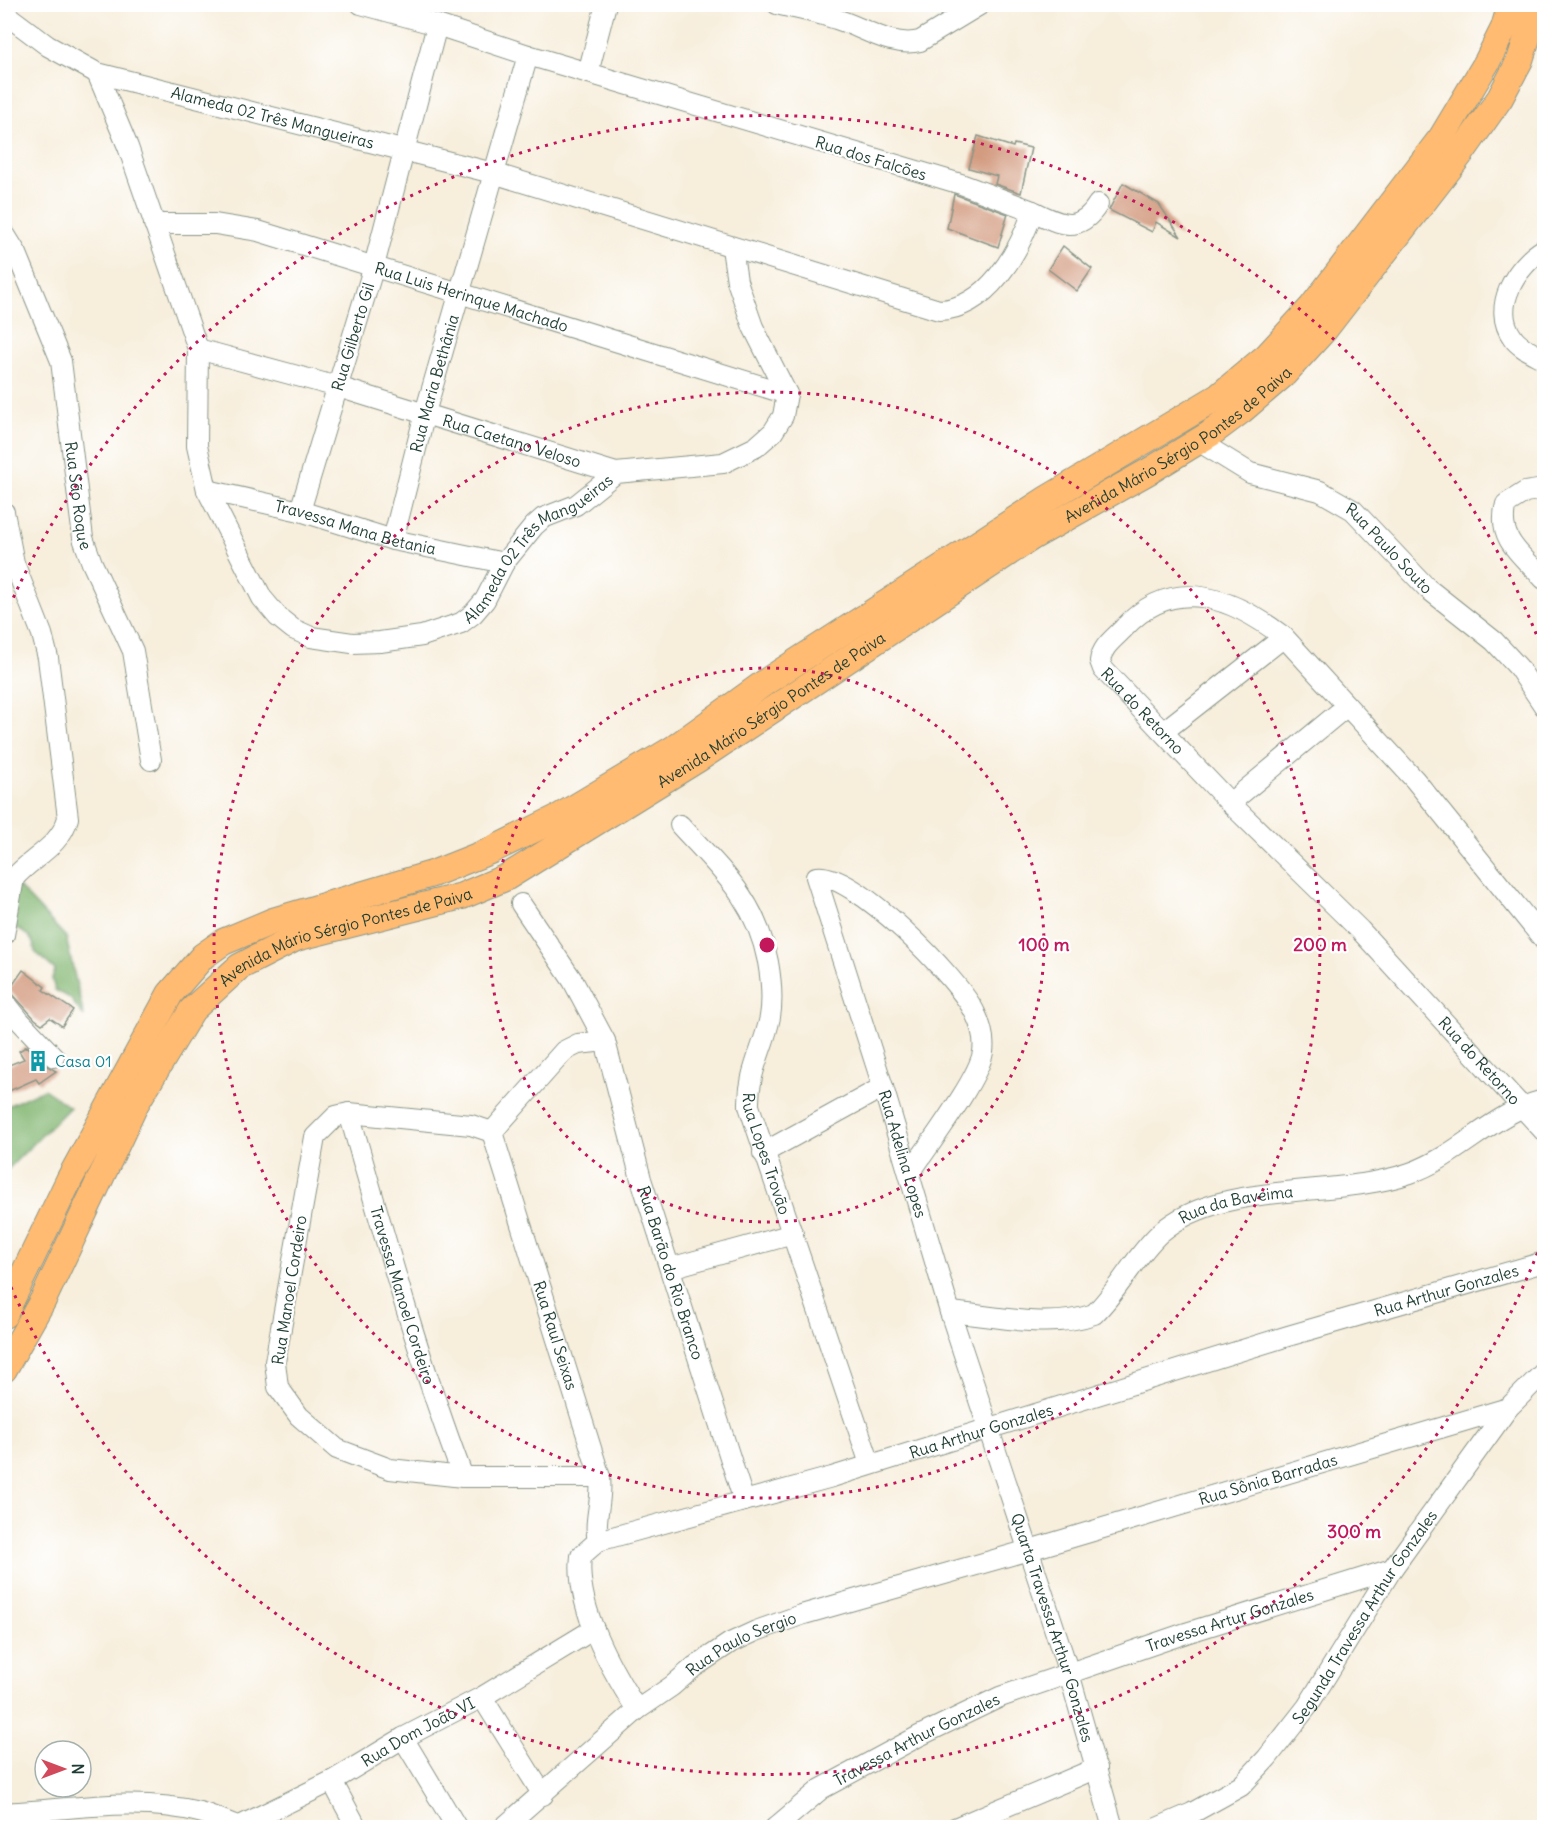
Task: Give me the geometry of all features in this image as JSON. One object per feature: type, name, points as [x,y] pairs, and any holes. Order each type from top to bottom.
[{"type":"main road","name":"Avenida Mário Sérgio Pontes de Paiva","points":[[4,1315],[69,1179],[170,994],[204,956],[223,942],[273,921],[432,874],[490,851],[559,817],[673,749],[767,681],[1047,499],[1218,397],[1268,356],[1312,307],[1442,137],[1487,62],[1504,28],[1511,4]]},
{"type":"main road","name":"Avenida Mário Sérgio Pontes de Paiva","points":[[4,1369],[43,1300],[136,1103],[192,1010],[239,967],[296,938],[462,896],[507,877],[698,759],[1032,537],[1198,441],[1242,410],[1284,374],[1325,329],[1455,162],[1500,98],[1520,60],[1538,4]]},
{"type":"street","name":"Rua dos Falcões","points":[[361,4],[437,24],[528,56],[961,184],[1033,211],[1059,224],[1082,222],[1098,204]]},
{"type":"street","points":[[588,74],[606,4]]},
{"type":"street","points":[[777,4],[836,18],[894,42],[908,44],[929,36],[981,4]]},
{"type":"street","name":"Alameda 02 Três Mangueiras","points":[[4,14],[48,46],[97,73],[494,173],[732,248]]},
{"type":"street","name":"Rua Gilberto Gil","points":[[300,511],[374,266],[437,24]]},
{"type":"street","name":"Rua Maria Bethânia","points":[[393,540],[425,413],[528,56]]},
{"type":"street","name":"Alameda 02 Três Mangueiras","points":[[97,73],[128,147],[198,349],[197,446],[207,490],[262,598],[278,617],[293,629],[311,637],[352,643],[422,636],[461,623],[473,614],[485,600],[504,563],[543,518],[576,505],[616,473],[723,463],[737,458],[756,447],[773,432],[783,416],[787,394]]},
{"type":"street","points":[[787,394],[753,327],[737,281],[732,248],[939,310],[952,310],[975,300],[1013,257],[1033,211]]},
{"type":"street","name":"Rua Luis Herinque Machado","points":[[154,224],[215,224],[258,231],[460,291],[787,394]]},
{"type":"street","name":"Rua São Roque","points":[[4,233],[18,254],[61,361],[83,538],[92,563],[133,651],[151,760]]},
{"type":"street","points":[[1545,249],[1527,261],[1517,272],[1506,296],[1505,320],[1512,338],[1527,350],[1545,359]]},
{"type":"street","name":"Rua Caetano Veloso","points":[[198,349],[338,387],[616,473]]},
{"type":"street","name":"Rua Paulo Souto","points":[[1198,441],[1250,473],[1320,491],[1353,510],[1427,588],[1494,642],[1518,667],[1545,706]]},
{"type":"street","points":[[1545,489],[1525,492],[1506,504],[1502,519],[1507,539],[1545,579]]},
{"type":"street","name":"Travessa Mana Betania","points":[[207,490],[300,511],[393,540],[504,563]]},
{"type":"street","points":[[4,512],[14,562],[42,634],[48,658],[67,792],[68,818],[65,831],[53,845],[14,878],[4,935]]},
{"type":"street","name":"Rua do Retorno","points":[[1545,940],[1415,780],[1284,637],[1262,620],[1212,597],[1186,595],[1162,600],[1136,614],[1106,646],[1100,661],[1103,669],[1230,803],[1360,930],[1545,1131]]},
{"type":"street","points":[[1164,731],[1284,637]]},
{"type":"street","points":[[1230,803],[1347,706]]},
{"type":"street","name":"Rua Lopes Trovão","points":[[680,825],[748,903],[763,939],[771,982],[770,1017],[748,1086],[749,1106],[870,1464]]},
{"type":"street","name":"Rua Adelina Lopes","points":[[910,1173],[975,1073],[983,1053],[983,1033],[974,1011],[953,982],[904,928],[851,890],[826,877],[816,877],[815,881],[910,1173],[950,1312],[989,1428]]},
{"type":"street","name":"Rua Barão do Rio Branco","points":[[521,904],[573,981],[604,1041],[641,1179],[744,1501]]},
{"type":"street","points":[[4,1001],[54,1057]]},
{"type":"street","points":[[349,1113],[471,1125],[492,1132],[564,1051],[578,1044],[604,1041]]},
{"type":"street","points":[[763,1153],[883,1087]]},
{"type":"street","name":"Rua da Baveima","points":[[950,1312],[1049,1321],[1080,1319],[1094,1314],[1161,1233],[1191,1214],[1231,1200],[1382,1181],[1412,1173],[1520,1106],[1545,1100]]},
{"type":"street","name":"Travessa Manoel Cordeiro","points":[[349,1113],[394,1272],[440,1418],[463,1477]]},
{"type":"street","name":"Rua Manoel Cordeiro","points":[[349,1113],[336,1116],[315,1137],[275,1362],[278,1388],[299,1416],[337,1449],[390,1469],[463,1477],[600,1478]]},
{"type":"street","name":"Rua Raul Seixas","points":[[492,1132],[600,1478],[602,1496],[595,1530],[597,1541]]},
{"type":"street","points":[[670,1268],[793,1234]]},
{"type":"street","name":"Rua Arthur Gonzales","points":[[597,1541],[870,1464],[1288,1336],[1375,1313],[1545,1262]]},
{"type":"street","name":"Segunda Travessa Arthur Gonzales","points":[[1157,1827],[1192,1813],[1241,1786],[1267,1758],[1307,1707],[1392,1569],[1508,1408],[1545,1372]]},
{"type":"street","name":"Rua Sônia Barradas","points":[[1029,1550],[1508,1408]]},
{"type":"street","name":"Quarta Travessa Arthur Gonzales","points":[[989,1428],[1069,1673],[1113,1827]]},
{"type":"street","points":[[597,1541],[581,1556],[579,1573],[594,1629],[620,1684],[637,1710]]},
{"type":"street","name":"Rua Paulo Sergio","points":[[503,1827],[543,1795],[637,1710],[730,1643],[801,1615],[1029,1550]]},
{"type":"street","name":"Travessa Artur Gonzales","points":[[1069,1673],[1392,1569]]},
{"type":"street","name":"Rua Dom João VI","points":[[237,1827],[332,1782],[403,1738],[482,1697],[594,1629]]},
{"type":"street","name":"Travessa Arthur Gonzales","points":[[775,1827],[821,1789],[919,1736],[1000,1697],[1069,1673]]},
{"type":"street","points":[[482,1697],[543,1795]]},
{"type":"street","points":[[403,1738],[457,1827]]},
{"type":"street","points":[[955,1827],[1097,1768]]},
{"type":"street","points":[[332,1782],[357,1827]]},
{"type":"street","points":[[4,1813],[111,1805],[151,1806],[199,1812],[237,1827]]},
{"type":"green space","points":[[16,884],[66,937],[84,1017],[70,998],[55,990],[52,979],[55,970],[35,952],[30,937],[10,924]]},
{"type":"green space","points":[[44,1089],[70,1107],[5,1172],[5,1107]]},
{"type":"building","points":[[978,136],[1013,147],[1014,144],[1031,148],[1021,193],[995,184],[997,176],[969,168]]},
{"type":"building","points":[[1123,183],[1159,204],[1181,237],[1156,222],[1152,232],[1109,210]]},
{"type":"building","points":[[954,194],[1008,214],[998,247],[947,228]]},
{"type":"building","points":[[1063,246],[1092,269],[1077,291],[1048,269]]},
{"type":"building","points":[[23,970],[45,987],[43,990],[73,1010],[62,1026],[50,1018],[42,1024],[9,990]]},
{"type":"building","points":[[27,1046],[45,1065],[56,1071],[39,1083],[36,1079],[9,1091],[4,1081],[4,1067],[24,1059],[19,1051]]},
{"type":"place","name":"Casa 01","points":[[38,1061]]}]
